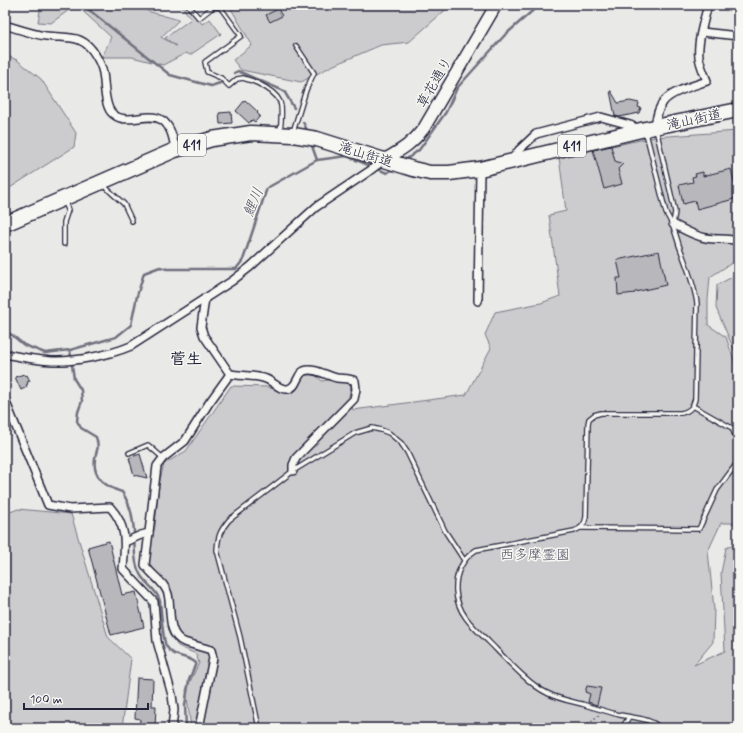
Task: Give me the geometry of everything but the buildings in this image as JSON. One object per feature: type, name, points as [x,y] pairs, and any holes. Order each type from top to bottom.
[{"type":"highway","name":"滝山街道","points":[[5,224],[175,150],[212,139],[252,133],[286,134],[318,139],[384,162],[430,173],[443,173],[480,169],[647,129],[738,110]]},
{"type":"street","name":"草花通り","points":[[384,162],[409,145],[416,139],[424,128],[496,5]]},
{"type":"street","points":[[510,161],[536,134],[601,117],[647,129],[664,101],[673,94],[707,81],[699,59],[699,53],[708,5]]},
{"type":"street","points":[[5,25],[45,36],[70,37],[82,41],[88,45],[98,59],[103,72],[107,105],[110,112],[117,117],[124,119],[151,116],[161,121],[170,128],[174,140],[175,150]]},
{"type":"street","points":[[702,32],[738,36]]},
{"type":"street","points":[[5,354],[43,360],[64,360],[94,357],[119,351],[131,346],[232,281],[250,267],[316,207],[384,162]]},
{"type":"street","points":[[478,301],[480,169]]},
{"type":"street","points":[[673,224],[706,238],[738,241]]},
{"type":"street","points":[[205,298],[201,327],[204,336],[230,374],[264,378],[270,380],[280,388],[288,389],[294,387],[300,375],[305,371],[314,371],[339,378],[349,378],[355,381],[356,389],[354,399],[296,458],[293,465],[293,471]]},
{"type":"street","points":[[199,728],[213,658],[211,650],[183,641],[173,632],[168,594],[164,586],[145,565],[157,466],[163,458],[185,441],[209,403],[230,374]]},
{"type":"street","points":[[5,400],[48,505],[70,509],[110,507],[118,517],[125,542],[123,569],[154,602],[157,641],[172,695],[174,710],[172,728]]},
{"type":"street","points":[[125,542],[141,534],[149,533]]},
{"type":"lane","points":[[188,5],[199,18],[213,7],[220,8],[241,36],[205,62],[206,72],[221,78],[230,86],[237,79],[242,78],[273,92],[282,105],[286,134]]},
{"type":"lane","points":[[286,134],[314,73],[296,46]]},
{"type":"lane","points":[[647,129],[675,212],[673,224]]},
{"type":"lane","points":[[581,528],[586,522],[589,418],[601,413],[687,412],[693,406],[695,399],[697,303],[694,288],[673,224],[666,213],[647,129]]},
{"type":"lane","points":[[101,183],[124,204],[132,221]]},
{"type":"lane","points":[[64,199],[68,210],[64,222],[64,244]]},
{"type":"lane","points":[[693,406],[732,428],[738,442]]},
{"type":"lane","points":[[259,728],[240,637],[218,556],[218,540],[220,530],[229,520],[293,471],[354,433],[372,428],[389,433],[401,443],[408,452],[445,531],[464,560]]},
{"type":"lane","points":[[129,453],[148,445],[163,458]]},
{"type":"lane","points":[[660,728],[648,720],[629,717],[558,698],[546,693],[514,668],[469,623],[461,612],[456,598],[456,585],[459,569],[464,560],[476,550],[574,531],[581,528],[699,529],[717,490],[738,460]]},
{"type":"lane","points":[[622,728],[629,717]]},
{"type":"path","points":[[582,728],[605,710]]},
{"type":"green space","points":[[41,5],[76,5],[51,23],[38,22]]},
{"type":"green space","points":[[76,5],[142,5],[147,11],[179,20],[161,37],[176,46],[165,38],[191,19],[181,5],[189,5],[202,24],[210,19],[221,34],[190,55],[186,53],[163,65],[132,57],[102,57],[111,37]]},
{"type":"green space","points":[[229,5],[451,5],[409,42],[381,45],[334,65],[301,82],[241,70],[233,60],[252,45]]},
{"type":"green space","points":[[5,55],[17,60],[41,79],[76,133],[74,147],[5,191]]},
{"type":"green space","name":"西多摩霊園","points":[[738,131],[738,259],[710,277],[708,325],[726,337],[738,372],[738,523],[721,523],[708,551],[714,609],[713,642],[694,665],[725,651],[721,573],[726,548],[738,543],[738,728],[191,728],[186,690],[199,663],[196,654],[178,646],[169,634],[162,583],[148,570],[147,562],[155,526],[159,484],[164,464],[186,451],[231,386],[268,387],[280,392],[295,388],[301,376],[313,373],[322,381],[332,379],[346,380],[351,386],[349,396],[353,410],[466,395],[491,348],[485,335],[495,312],[541,303],[560,296],[549,215],[566,211],[559,157],[655,137]]},
{"type":"green space","points":[[738,274],[738,359],[716,308],[717,285]]},
{"type":"green space","points":[[18,509],[71,514],[108,637],[131,659],[122,728],[5,728],[5,514]]},
{"type":"waterway","points":[[83,5],[170,75],[211,86],[223,82]]},
{"type":"waterway","name":"鯉川","points":[[404,161],[419,150],[446,112],[457,88],[504,36],[539,5]]},
{"type":"waterway","points":[[234,73],[238,71],[284,91],[294,108]]},
{"type":"waterway","points":[[303,122],[307,130]]},
{"type":"waterway","points":[[312,146],[317,160]]},
{"type":"waterway","name":"鯉川","points":[[5,332],[12,335],[24,345],[45,353],[70,350],[116,337],[131,325],[137,296],[144,273],[160,267],[167,269],[236,269],[243,260],[267,188],[317,160],[347,156],[387,173],[393,169]]},
{"type":"waterway","points":[[70,350],[74,379],[81,390],[82,401],[78,412],[77,421],[81,428],[96,437],[98,447],[95,455],[95,466],[101,481],[122,492],[128,503],[134,529],[136,562],[142,578],[154,590],[160,601],[166,646],[173,653],[196,663],[189,680],[185,705],[186,728]]},
{"type":"district","name":"菅生","points":[[186,358]]}]
